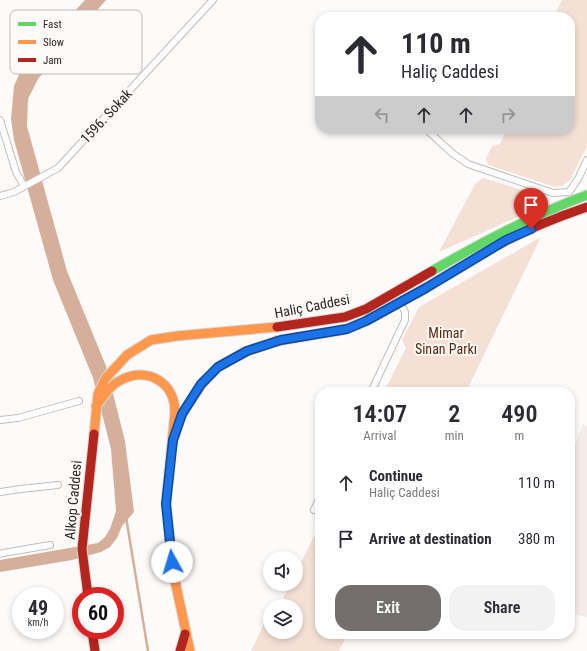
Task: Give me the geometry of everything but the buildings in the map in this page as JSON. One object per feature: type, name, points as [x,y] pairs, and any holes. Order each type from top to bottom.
[{"type":"main road","name":"Haliç Caddesi","points":[[96,406],[98,394],[112,370],[127,355],[151,340],[177,336],[281,327],[345,317],[366,309],[471,248],[555,207],[572,196],[587,195]]},
{"type":"main road","points":[[572,196],[584,208]]},
{"type":"main road","name":"Haliç Caddesi","points":[[173,440],[182,414],[201,384],[218,367],[247,351],[281,340],[347,329],[366,321],[506,240],[584,208]]},
{"type":"main road","points":[[96,406],[113,385],[127,376],[152,376],[159,379],[166,386],[173,397],[175,412],[166,504],[174,576],[190,651]]},
{"type":"main road","name":"Alkop Caddesi","points":[[87,587],[82,549],[96,406]]},
{"type":"main road","points":[[180,651],[186,632]]},
{"type":"main road","points":[[94,639],[95,651]]},
{"type":"main road","points":[[95,639],[100,651]]},
{"type":"street","name":"1596. Sokak","points":[[0,196],[14,192],[58,168],[213,0]]},
{"type":"street","points":[[0,120],[16,172],[24,186]]},
{"type":"street","points":[[431,134],[452,153],[468,164],[554,193],[572,196],[587,160]]},
{"type":"street","points":[[373,387],[405,320],[405,312],[400,302]]},
{"type":"street","points":[[0,420],[18,418],[79,401]]},
{"type":"street","points":[[0,492],[58,485]]},
{"type":"street","points":[[0,554],[3,552],[50,545]]},
{"type":"shaded area","points":[[85,0],[106,0],[97,10],[76,10]]},
{"type":"shaded area","points":[[19,74],[42,74],[38,79],[28,99],[27,126],[67,271],[106,366],[125,441],[134,512],[122,526],[117,538],[110,547],[101,552],[72,560],[0,572],[0,560],[98,543],[105,537],[110,529],[116,511],[111,449],[93,378],[53,280],[14,140],[11,119],[14,86]]},
{"type":"shaded area","points":[[583,424],[587,426],[587,617],[575,614],[575,444]]},
{"type":"green space","points":[[562,0],[587,0],[587,146],[570,180],[562,186],[555,187],[488,165],[486,158],[492,146],[500,144],[505,134],[575,134],[575,12],[556,12]]},
{"type":"green space","points":[[483,178],[548,198],[549,203],[439,252],[475,184]]},
{"type":"green space","name":"Mimar Sinan Parkı","points":[[541,237],[468,387],[386,387],[406,348],[402,340],[419,307]]},
{"type":"green space","points":[[315,534],[315,639],[345,639],[339,651],[251,651],[263,626],[263,639],[303,639],[303,599],[283,599],[287,591],[303,591],[303,559]]},
{"type":"waterway","points":[[126,517],[148,651]]},
{"type":"traffic: fast","points":[[432,271],[508,230],[547,211],[587,195]]},
{"type":"traffic: slow","points":[[277,341],[347,329],[366,321],[426,288],[486,252]]},
{"type":"traffic: slow","points":[[94,434],[98,394],[105,379],[127,355],[151,340],[177,336],[277,327]]},
{"type":"traffic: slow","points":[[96,406],[107,391],[117,382],[131,376],[141,375],[150,376],[165,385],[174,402],[175,412],[166,504],[174,576],[190,651]]},
{"type":"traffic: jam","points":[[486,252],[535,227],[587,207]]},
{"type":"traffic: jam","points":[[277,327],[345,317],[366,309],[432,271]]},
{"type":"traffic: jam","points":[[173,440],[182,414],[201,385],[218,367],[247,351],[277,341]]},
{"type":"traffic: jam","points":[[87,587],[82,549],[94,434]]},
{"type":"traffic: jam","points":[[180,651],[185,634]]},
{"type":"traffic: jam","points":[[93,639],[95,651]]},
{"type":"route","points":[[172,562],[166,504],[173,440],[182,414],[201,384],[218,367],[247,351],[281,340],[347,329],[366,321],[426,288],[506,240],[531,229]]}]
